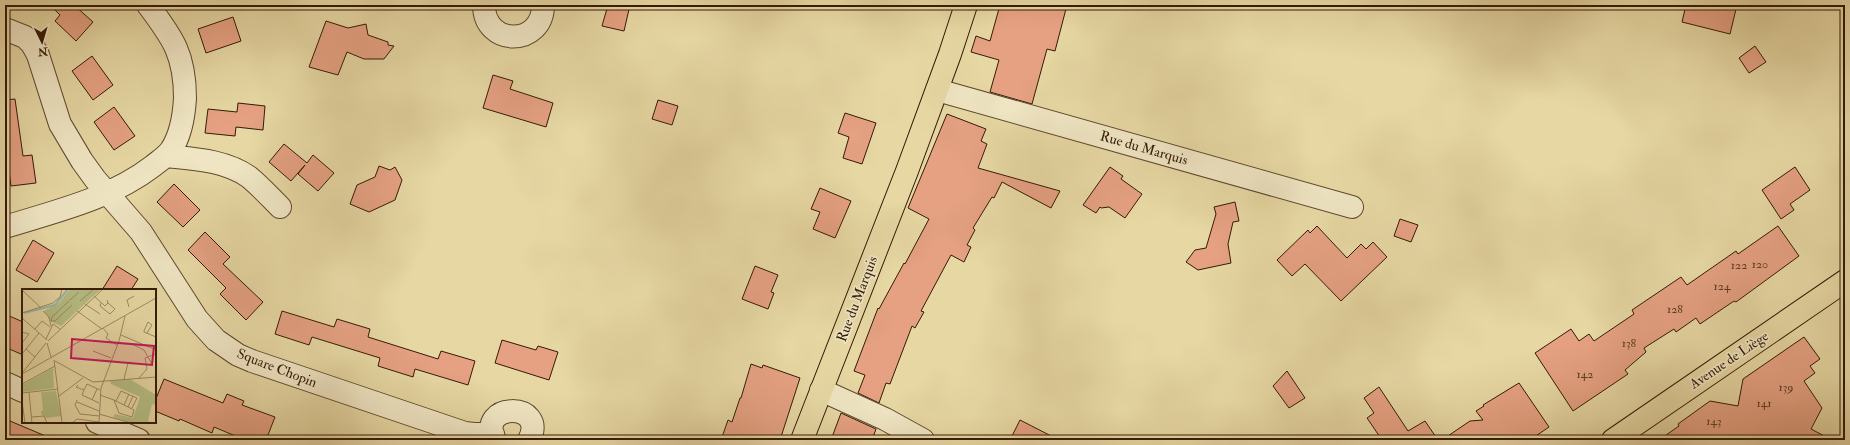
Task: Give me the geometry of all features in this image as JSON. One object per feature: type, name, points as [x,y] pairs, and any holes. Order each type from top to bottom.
[{"type":"main road","name":"Rue du Marquis","points":[[802,440],[871,265],[937,90],[966,5]]},
{"type":"main road","name":"Avenue de Liège","points":[[1613,440],[1845,281]]},
{"type":"street","points":[[5,227],[71,208],[107,192],[139,176],[166,156],[172,149],[181,129],[184,106],[184,79],[180,57],[170,34],[148,5]]},
{"type":"street","points":[[484,5],[486,20],[492,28],[501,34],[516,37],[526,34],[534,28],[540,20],[543,5]]},
{"type":"street","name":"Square Chopin","points":[[5,29],[25,37],[32,44],[38,55],[52,103],[62,128],[88,171],[141,232],[197,319],[211,336],[234,352],[252,361],[458,430],[494,437]]},
{"type":"street","name":"Rue du Marquis","points":[[937,90],[1352,206]]},
{"type":"street","points":[[166,156],[209,161],[230,167],[249,178],[280,207]]},
{"type":"street","points":[[5,383],[22,391]]},
{"type":"street","points":[[821,390],[885,419],[923,440]]},
{"type":"street","points":[[494,437],[493,424],[498,416],[507,411],[517,410],[523,413],[530,421],[532,430],[529,440]]},
{"type":"street","points":[[99,423],[139,440]]},
{"type":"building","points":[[50,5],[74,5],[93,22],[76,41],[55,21],[60,15]]},
{"type":"building","points":[[608,5],[630,5],[624,31],[602,26]]},
{"type":"building","points":[[1000,5],[1067,5],[1055,51],[1047,49],[1032,104],[990,92],[999,60],[971,52],[976,36],[990,41]]},
{"type":"building","points":[[1686,5],[1737,5],[1730,34],[1682,22]]},
{"type":"building","points":[[233,17],[241,41],[206,53],[198,29]]},
{"type":"building","points":[[326,21],[348,28],[366,24],[368,35],[388,42],[388,45],[394,46],[384,59],[364,59],[347,52],[338,75],[309,67]]},
{"type":"building","points":[[1755,46],[1766,62],[1749,73],[1739,58]]},
{"type":"building","points":[[92,56],[113,85],[93,100],[72,71]]},
{"type":"building","points":[[493,75],[513,81],[510,89],[553,103],[546,127],[483,108]]},
{"type":"building","points":[[15,99],[23,156],[32,155],[36,183],[11,186],[7,158],[5,158],[5,100]]},
{"type":"building","points":[[658,100],[678,106],[672,125],[652,119]]},
{"type":"building","points":[[238,103],[265,106],[263,130],[236,127],[235,136],[205,133],[208,109],[237,112]]},
{"type":"building","points":[[114,107],[135,136],[114,150],[94,122]]},
{"type":"building","points":[[845,113],[876,123],[862,164],[843,158],[849,137],[838,133]]},
{"type":"building","points":[[947,114],[986,129],[981,141],[987,144],[978,168],[1060,191],[1051,208],[1002,182],[994,198],[992,197],[973,228],[975,230],[967,245],[971,247],[964,262],[951,255],[921,311],[924,312],[915,328],[912,326],[890,384],[886,383],[879,403],[858,393],[865,375],[854,371],[878,308],[879,309],[904,263],[905,264],[929,219],[908,208]]},
{"type":"building","points":[[284,144],[307,163],[313,155],[334,173],[318,191],[298,174],[305,165],[291,181],[269,162]]},
{"type":"building","points":[[379,166],[390,170],[395,167],[402,180],[395,200],[369,212],[350,204],[357,185],[375,177]]},
{"type":"building","points":[[1110,167],[1123,176],[1121,179],[1142,194],[1125,218],[1109,207],[1100,207],[1096,213],[1083,205]]},
{"type":"building","points":[[1795,167],[1810,190],[1790,204],[1794,210],[1781,219],[1762,190]]},
{"type":"building","points":[[174,184],[200,210],[183,227],[157,202]]},
{"type":"building","points":[[820,188],[851,201],[835,238],[813,229],[820,212],[811,209]]},
{"type":"building","points":[[1235,202],[1239,221],[1233,222],[1228,244],[1231,263],[1198,270],[1186,262],[1195,250],[1206,248],[1216,214],[1214,207]]},
{"type":"building","points":[[1400,219],[1418,225],[1411,242],[1394,236]]},
{"type":"building","points":[[1317,226],[1347,258],[1361,244],[1366,249],[1373,242],[1387,257],[1341,301],[1305,264],[1292,276],[1277,260],[1308,230],[1310,233]]},
{"type":"building","points":[[1778,226],[1799,256],[1736,302],[1734,301],[1700,324],[1696,318],[1676,332],[1674,329],[1644,348],[1646,352],[1625,370],[1628,374],[1573,411],[1535,353],[1571,329],[1579,341],[1589,334],[1594,341],[1634,314],[1632,310],[1681,277],[1687,285],[1736,251],[1738,254]]},
{"type":"building","points":[[205,232],[230,257],[223,264],[263,302],[246,320],[220,294],[226,288],[188,250]]},
{"type":"building","points":[[33,240],[54,253],[37,282],[16,270]]},
{"type":"building","points":[[117,266],[138,279],[132,289],[103,289]]},
{"type":"building","points":[[755,266],[778,275],[771,292],[774,293],[768,309],[742,299]]},
{"type":"building","points":[[282,311],[334,327],[337,319],[370,329],[368,337],[438,359],[441,351],[475,361],[468,385],[415,369],[413,377],[378,366],[380,358],[312,337],[309,345],[275,334]]},
{"type":"building","points":[[5,314],[22,322],[22,355],[5,347]]},
{"type":"building","points":[[1804,337],[1820,359],[1810,366],[1815,373],[1804,381],[1822,408],[1811,429],[1832,440],[1659,440],[1710,401],[1738,406],[1743,379]]},
{"type":"building","points":[[502,340],[536,350],[538,346],[558,352],[549,380],[495,363]]},
{"type":"building","points":[[751,364],[762,368],[763,365],[800,378],[780,440],[721,440],[728,420],[732,422]]},
{"type":"building","points":[[1287,371],[1305,398],[1289,408],[1273,386]]},
{"type":"building","points":[[164,379],[223,403],[227,394],[244,401],[242,405],[275,417],[266,440],[245,440],[214,427],[212,433],[180,419],[179,421],[156,411],[156,399]]},
{"type":"building","points":[[1519,383],[1549,427],[1530,440],[1442,440],[1470,421],[1483,420],[1476,411],[1484,406],[1483,405]]},
{"type":"building","points":[[1379,387],[1408,431],[1425,421],[1438,440],[1382,440],[1367,418],[1374,413],[1364,398]]},
{"type":"building","points":[[841,413],[876,429],[872,440],[831,440]]},
{"type":"building","points":[[1020,420],[1059,440],[1010,440]]},
{"type":"building","points":[[10,421],[55,440],[5,440],[5,433]]}]
